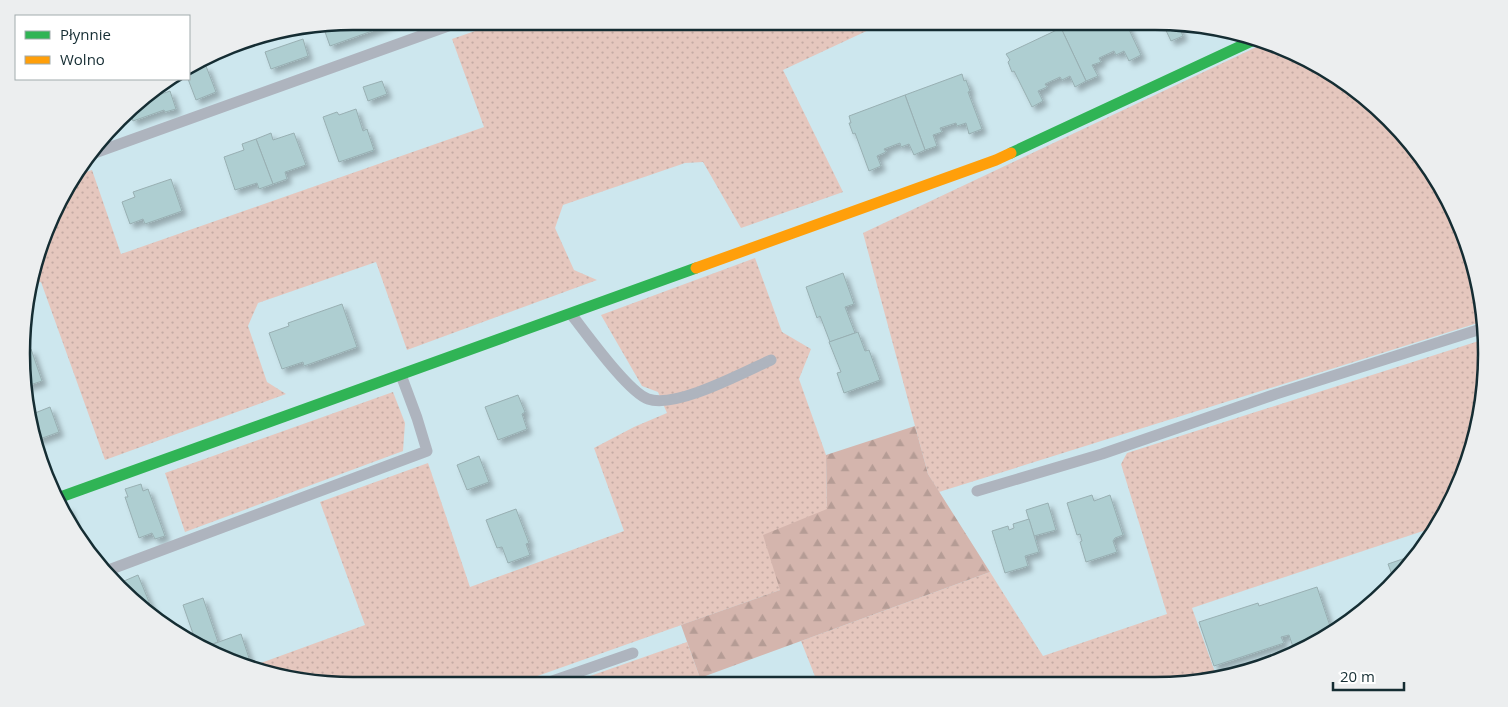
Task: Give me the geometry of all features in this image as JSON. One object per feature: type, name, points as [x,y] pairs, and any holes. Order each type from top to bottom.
[{"type":"street","points":[[62,495],[996,160],[1246,43]]},
{"type":"lane","points":[[102,150],[437,30]]},
{"type":"lane","points":[[571,314],[626,382],[648,399],[673,400],[722,382],[771,360]]},
{"type":"lane","points":[[977,491],[1102,454],[1276,394],[1477,330]]},
{"type":"lane","points":[[112,569],[426,451],[417,418],[401,375]]},
{"type":"lane","points":[[564,677],[634,653]]},
{"type":"shaded area","points":[[478,30],[869,30],[783,70],[843,192],[741,228],[703,162],[685,163],[563,205],[555,228],[574,270],[597,280],[407,350],[376,262],[258,303],[248,326],[267,382],[286,394],[105,460],[41,282],[38,283],[47,250],[63,210],[87,172],[92,170],[121,254],[484,127],[452,39]]},
{"type":"shaded area","points":[[1257,47],[1298,63],[1316,73],[1368,110],[1398,140],[1423,174],[1445,210],[1467,270],[1472,290],[1476,323],[939,492],[928,474],[863,233]]},
{"type":"shaded area","points":[[755,258],[782,332],[811,349],[799,379],[826,455],[827,510],[780,590],[535,677],[332,676],[290,671],[261,663],[365,625],[320,502],[428,463],[470,587],[624,531],[594,448],[634,427],[667,413],[658,392],[642,386],[601,315]]},
{"type":"shaded area","points":[[1477,341],[1475,396],[1467,437],[1445,497],[1425,530],[1192,608],[1215,671],[1155,677],[815,677],[801,641],[990,572],[1043,656],[1167,614],[1121,464],[1127,453]]},
{"type":"shaded area","points":[[393,392],[405,423],[403,451],[185,532],[165,473]]},
{"type":"shaded area","points":[[687,642],[700,677],[587,677]]},
{"type":"green space","points":[[915,426],[928,474],[990,572],[700,677],[681,625],[780,590],[763,535],[827,509],[826,455]]},
{"type":"building","points":[[375,30],[330,46],[325,32]]},
{"type":"building","points":[[1057,30],[1062,30],[1086,81],[1075,87],[1070,76],[1062,80],[1060,77],[1045,84],[1047,87],[1038,91],[1043,101],[1032,107],[1014,71],[1012,72],[1008,62],[1010,60],[1006,54]]},
{"type":"building","points":[[1062,30],[1129,30],[1141,55],[1129,61],[1124,51],[1116,55],[1114,51],[1099,58],[1101,62],[1092,65],[1098,76],[1086,81]]},
{"type":"building","points":[[1166,31],[1181,31],[1183,36],[1171,41]]},
{"type":"building","points":[[303,39],[308,56],[271,69],[265,52]]},
{"type":"building","points":[[206,66],[216,92],[196,100],[188,80],[190,80],[190,74]]},
{"type":"building","points":[[962,74],[970,91],[968,92],[982,129],[969,134],[966,123],[957,126],[956,123],[940,128],[942,132],[933,135],[937,146],[925,150],[905,95]]},
{"type":"building","points":[[382,81],[387,94],[368,101],[363,87]]},
{"type":"building","points":[[170,91],[176,109],[165,112],[164,110],[133,121],[132,118],[140,110],[161,94]]},
{"type":"building","points":[[905,95],[925,150],[914,155],[909,144],[901,147],[900,143],[884,149],[886,152],[877,156],[881,166],[869,171],[855,133],[853,134],[849,123],[851,123],[849,116]]},
{"type":"building","points":[[356,109],[363,131],[367,129],[374,150],[339,162],[323,117],[337,112],[339,115]]},
{"type":"building","points":[[271,133],[273,140],[294,133],[306,165],[285,172],[287,179],[273,184],[256,139]]},
{"type":"building","points":[[256,139],[273,184],[259,189],[257,183],[235,190],[224,157],[244,150],[242,144]]},
{"type":"building","points":[[171,179],[182,211],[145,224],[143,219],[130,224],[122,202],[135,197],[133,192]]},
{"type":"building","points":[[843,273],[854,304],[845,307],[855,333],[830,342],[820,316],[817,318],[806,287]]},
{"type":"building","points":[[342,304],[357,347],[304,366],[303,362],[282,369],[269,333],[289,326],[288,323]]},
{"type":"building","points":[[858,332],[865,351],[869,350],[880,380],[844,393],[837,373],[841,372],[829,342]]},
{"type":"building","points":[[30,349],[42,381],[32,384],[31,375]]},
{"type":"building","points":[[518,395],[525,412],[522,414],[527,429],[498,440],[485,407]]},
{"type":"building","points":[[50,407],[59,432],[41,438],[35,413]]},
{"type":"building","points":[[479,456],[489,482],[467,490],[457,465]]},
{"type":"building","points":[[141,484],[143,491],[148,489],[165,536],[155,539],[152,533],[139,538],[125,497],[128,497],[125,489]]},
{"type":"building","points":[[1092,495],[1094,501],[1110,495],[1123,535],[1115,538],[1113,541],[1117,552],[1086,562],[1080,542],[1082,541],[1080,534],[1077,535],[1067,503]]},
{"type":"building","points":[[1048,503],[1056,530],[1034,536],[1026,510]]},
{"type":"building","points":[[516,509],[529,543],[526,544],[530,555],[508,563],[502,547],[497,548],[486,520]]},
{"type":"building","points":[[1029,519],[1039,552],[1025,556],[1028,566],[1005,573],[992,531],[1008,526],[1009,530],[1014,528],[1013,524]]},
{"type":"building","points":[[1405,558],[1392,573],[1388,564]]},
{"type":"building","points":[[138,575],[150,605],[140,597],[124,581]]},
{"type":"building","points":[[1317,587],[1330,625],[1293,646],[1289,635],[1281,637],[1284,643],[1214,666],[1199,622],[1258,603],[1259,606]]},
{"type":"building","points":[[203,598],[218,642],[211,645],[193,635],[183,605]]},
{"type":"building","points":[[241,634],[250,660],[230,652],[211,645]]},
{"type":"traffic: fast","points":[[1011,153],[1246,43]]},
{"type":"traffic: fast","points":[[63,496],[696,268]]},
{"type":"traffic: slow","points":[[696,268],[1011,153]]}]
